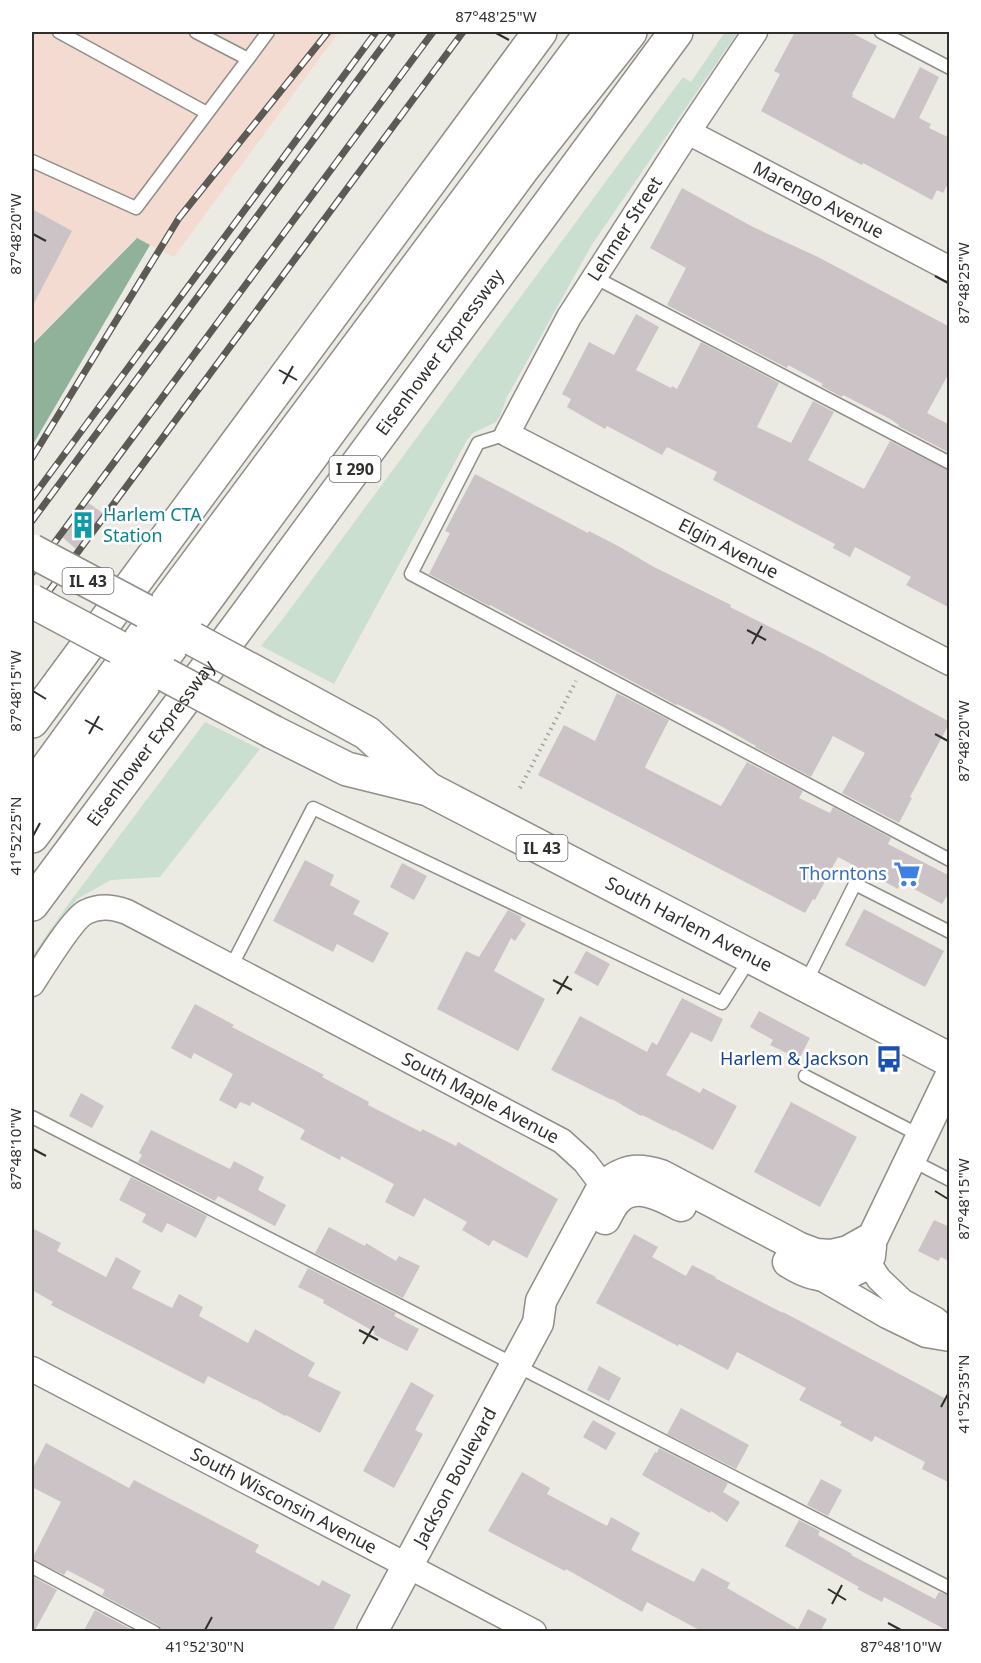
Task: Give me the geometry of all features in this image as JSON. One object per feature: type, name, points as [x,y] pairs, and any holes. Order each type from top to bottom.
[{"type":"main road","points":[[32,721],[540,32]]},
{"type":"main road","points":[[32,836],[143,661],[592,32]]},
{"type":"main road","points":[[169,625],[630,32]]},
{"type":"main road","name":"Eisenhower Expressway","points":[[32,904],[676,32]]},
{"type":"main road","name":"South Harlem Avenue","points":[[32,551],[367,733],[428,789]]},
{"type":"main road","name":"South Harlem Avenue","points":[[32,602],[273,732],[347,769],[428,789],[950,1060]]},
{"type":"main road","points":[[32,789],[143,661]]},
{"type":"street","name":"Lehmer Street","points":[[507,434],[569,317],[594,276],[755,32]]},
{"type":"street","name":"Marengo Avenue","points":[[688,132],[950,269]]},
{"type":"street","name":"Elgin Avenue","points":[[507,434],[950,663]]},
{"type":"street","name":"South Maple Avenue","points":[[32,984],[75,921],[85,913],[110,907],[127,912],[562,1140],[585,1162],[609,1195]]},
{"type":"street","points":[[816,1275],[846,1274],[861,1267],[860,1250],[916,1148],[950,1077]]},
{"type":"street","points":[[860,1250],[831,1255],[816,1254],[800,1248],[661,1174],[645,1170],[630,1170],[616,1175],[609,1195],[621,1196],[631,1192],[646,1191],[662,1196],[816,1275],[887,1316],[926,1335],[950,1339]]},
{"type":"street","name":"Jackson Boulevard","points":[[372,1632],[538,1323],[542,1301],[609,1195]]},
{"type":"street","points":[[860,1250],[879,1279],[902,1301],[935,1319],[950,1332]]},
{"type":"street","name":"South Wisconsin Avenue","points":[[32,1369],[534,1632]]},
{"type":"lane","points":[[59,32],[207,113]]},
{"type":"lane","points":[[196,32],[248,59]]},
{"type":"lane","points":[[32,161],[136,208],[267,32]]},
{"type":"lane","points":[[880,32],[950,68]]},
{"type":"lane","points":[[594,276],[950,463]]},
{"type":"lane","points":[[507,434],[478,443],[411,574],[950,860]]},
{"type":"lane","points":[[231,966],[314,808],[722,1003],[751,957]]},
{"type":"lane","points":[[805,985],[855,884],[950,932]]},
{"type":"lane","points":[[805,1076],[916,1148],[950,1180]]},
{"type":"lane","points":[[32,1117],[950,1588]]},
{"type":"lane","points":[[32,1568],[154,1632]]},
{"type":"path","points":[[520,788],[576,681]]},
{"type":"shaded area","points":[[32,32],[339,32],[174,257],[136,238],[32,344]]},
{"type":"green space","points":[[725,32],[738,32],[591,246],[506,399],[500,416],[496,422],[473,433],[467,440],[334,684],[261,646],[683,77],[691,82]]},
{"type":"green space","points":[[137,238],[150,245],[32,446],[32,345]]},
{"type":"green space","points":[[205,722],[260,749],[160,877],[111,880],[77,899],[32,964],[32,956],[69,903]]},
{"type":"building","points":[[795,32],[850,32],[877,46],[852,97],[894,119],[920,67],[939,77],[919,118],[931,124],[929,128],[950,138],[950,180],[943,193],[937,190],[932,200],[761,111],[780,74],[774,71]]},
{"type":"building","points":[[682,188],[753,227],[818,257],[950,327],[950,371],[927,413],[950,425],[950,453],[898,426],[890,419],[821,386],[823,384],[788,365],[787,368],[667,305],[686,268],[650,248]]},
{"type":"building","points":[[32,209],[72,231],[32,307]]},
{"type":"building","points":[[636,314],[659,327],[636,370],[677,389],[701,342],[779,383],[757,427],[791,443],[813,401],[834,412],[808,460],[864,489],[890,441],[950,471],[950,608],[906,585],[911,577],[855,547],[850,557],[833,548],[835,544],[713,480],[717,472],[667,447],[662,455],[607,426],[605,429],[567,407],[571,399],[562,394],[589,342],[614,355]]},
{"type":"building","points":[[475,474],[588,533],[589,531],[618,546],[950,722],[910,797],[912,798],[899,823],[842,793],[865,753],[833,736],[811,777],[719,725],[676,705],[429,574],[450,533],[445,531]]},
{"type":"building","name":"Harlem CTA Station","points":[[87,502],[104,514],[77,550],[61,536]]},
{"type":"building","points":[[617,693],[669,720],[645,767],[647,769],[721,806],[747,762],[803,791],[799,798],[830,813],[833,807],[891,838],[888,844],[950,876],[950,891],[942,904],[901,882],[898,889],[838,857],[815,900],[813,899],[805,913],[538,775],[564,725],[595,741]]},
{"type":"building","points":[[305,860],[334,875],[330,885],[360,901],[353,914],[389,933],[373,963],[337,944],[333,952],[273,921]]},
{"type":"building","points":[[402,863],[427,876],[414,900],[390,887]]},
{"type":"building","name":"Thorntons","points":[[864,909],[944,951],[925,987],[845,945]]},
{"type":"building","points":[[508,910],[522,917],[520,920],[526,924],[515,941],[511,938],[494,971],[545,999],[518,1051],[437,1009],[466,951],[479,957]]},
{"type":"building","points":[[586,951],[610,964],[598,986],[574,973]]},
{"type":"building","points":[[682,998],[723,1019],[712,1042],[691,1032],[666,1075],[700,1093],[703,1088],[737,1106],[713,1150],[551,1070],[580,1016],[647,1052],[652,1042],[657,1045]]},
{"type":"building","points":[[195,1004],[234,1025],[232,1027],[324,1075],[322,1077],[369,1102],[368,1105],[421,1132],[422,1129],[456,1146],[458,1142],[558,1199],[527,1258],[493,1240],[489,1246],[462,1230],[467,1222],[424,1198],[414,1217],[385,1202],[394,1184],[341,1156],[340,1160],[300,1139],[305,1130],[252,1102],[250,1106],[240,1102],[236,1109],[219,1100],[233,1074],[194,1053],[191,1059],[171,1048]]},
{"type":"building","points":[[759,1011],[810,1038],[799,1059],[770,1045],[773,1040],[750,1027]]},
{"type":"building","points":[[81,1093],[104,1106],[92,1128],[69,1116]]},
{"type":"building","points":[[791,1102],[857,1137],[820,1207],[754,1172]]},
{"type":"building","points":[[151,1130],[230,1169],[234,1161],[264,1177],[258,1190],[286,1205],[275,1226],[218,1196],[215,1201],[138,1162],[142,1155],[139,1153]]},
{"type":"building","points":[[131,1177],[207,1216],[196,1238],[167,1223],[162,1233],[142,1222],[146,1214],[119,1200]]},
{"type":"building","points":[[934,1220],[950,1227],[950,1262],[941,1257],[938,1261],[918,1251]]},
{"type":"building","points":[[329,1227],[365,1246],[366,1243],[396,1261],[399,1256],[420,1266],[403,1298],[315,1253]]},
{"type":"building","points":[[32,1228],[61,1243],[57,1251],[106,1277],[116,1257],[141,1271],[132,1288],[172,1308],[179,1294],[203,1307],[199,1316],[248,1343],[255,1329],[315,1363],[308,1376],[341,1392],[320,1433],[208,1376],[204,1384],[51,1305],[53,1302],[32,1290]]},
{"type":"building","points":[[634,1234],[658,1247],[652,1257],[686,1276],[692,1265],[950,1401],[950,1483],[922,1469],[925,1462],[875,1436],[872,1442],[840,1425],[842,1422],[799,1400],[806,1388],[737,1352],[728,1370],[596,1303]]},
{"type":"building","points":[[308,1268],[396,1313],[394,1316],[419,1329],[407,1351],[373,1334],[375,1332],[323,1303],[324,1300],[298,1287]]},
{"type":"building","points":[[599,1366],[621,1378],[609,1401],[587,1390]]},
{"type":"building","points":[[411,1382],[434,1395],[415,1430],[423,1434],[394,1488],[363,1471]]},
{"type":"building","points":[[681,1408],[749,1445],[736,1469],[667,1434]]},
{"type":"building","points":[[593,1420],[616,1433],[606,1450],[583,1437]]},
{"type":"building","points":[[46,1443],[129,1488],[134,1480],[259,1545],[255,1552],[319,1586],[322,1580],[351,1595],[332,1632],[162,1632],[158,1625],[102,1595],[105,1590],[67,1570],[64,1575],[32,1559],[61,1502],[32,1487],[32,1470]]},
{"type":"building","points":[[659,1448],[728,1483],[723,1492],[740,1502],[727,1522],[711,1511],[710,1513],[642,1475]]},
{"type":"building","points":[[522,1472],[550,1488],[547,1494],[607,1526],[611,1517],[640,1533],[631,1550],[694,1582],[702,1568],[730,1583],[727,1588],[798,1629],[808,1609],[827,1619],[820,1632],[703,1632],[647,1602],[642,1612],[566,1569],[565,1571],[488,1531]]},
{"type":"building","points":[[821,1479],[842,1490],[828,1516],[807,1505]]},
{"type":"building","points":[[799,1520],[820,1531],[818,1535],[851,1555],[935,1599],[939,1592],[950,1596],[950,1632],[884,1597],[882,1602],[857,1589],[859,1587],[785,1546]]},
{"type":"building","points":[[32,1576],[57,1590],[34,1632],[32,1632]]},
{"type":"building","points":[[95,1610],[136,1632],[83,1632]]},
{"type":"railway","points":[[32,458],[179,218],[328,32]]},
{"type":"railway","points":[[32,498],[376,32]]},
{"type":"railway","points":[[32,521],[393,32]]},
{"type":"railway","points":[[32,573],[433,32]]},
{"type":"railway","points":[[32,614],[463,32]]},
{"type":"place","name":"Harlem CTA Station","points":[[83,525]]},
{"type":"place","name":"Thorntons","points":[[907,874]]},
{"type":"place","name":"Harlem & Jackson","points":[[889,1059]]}]
